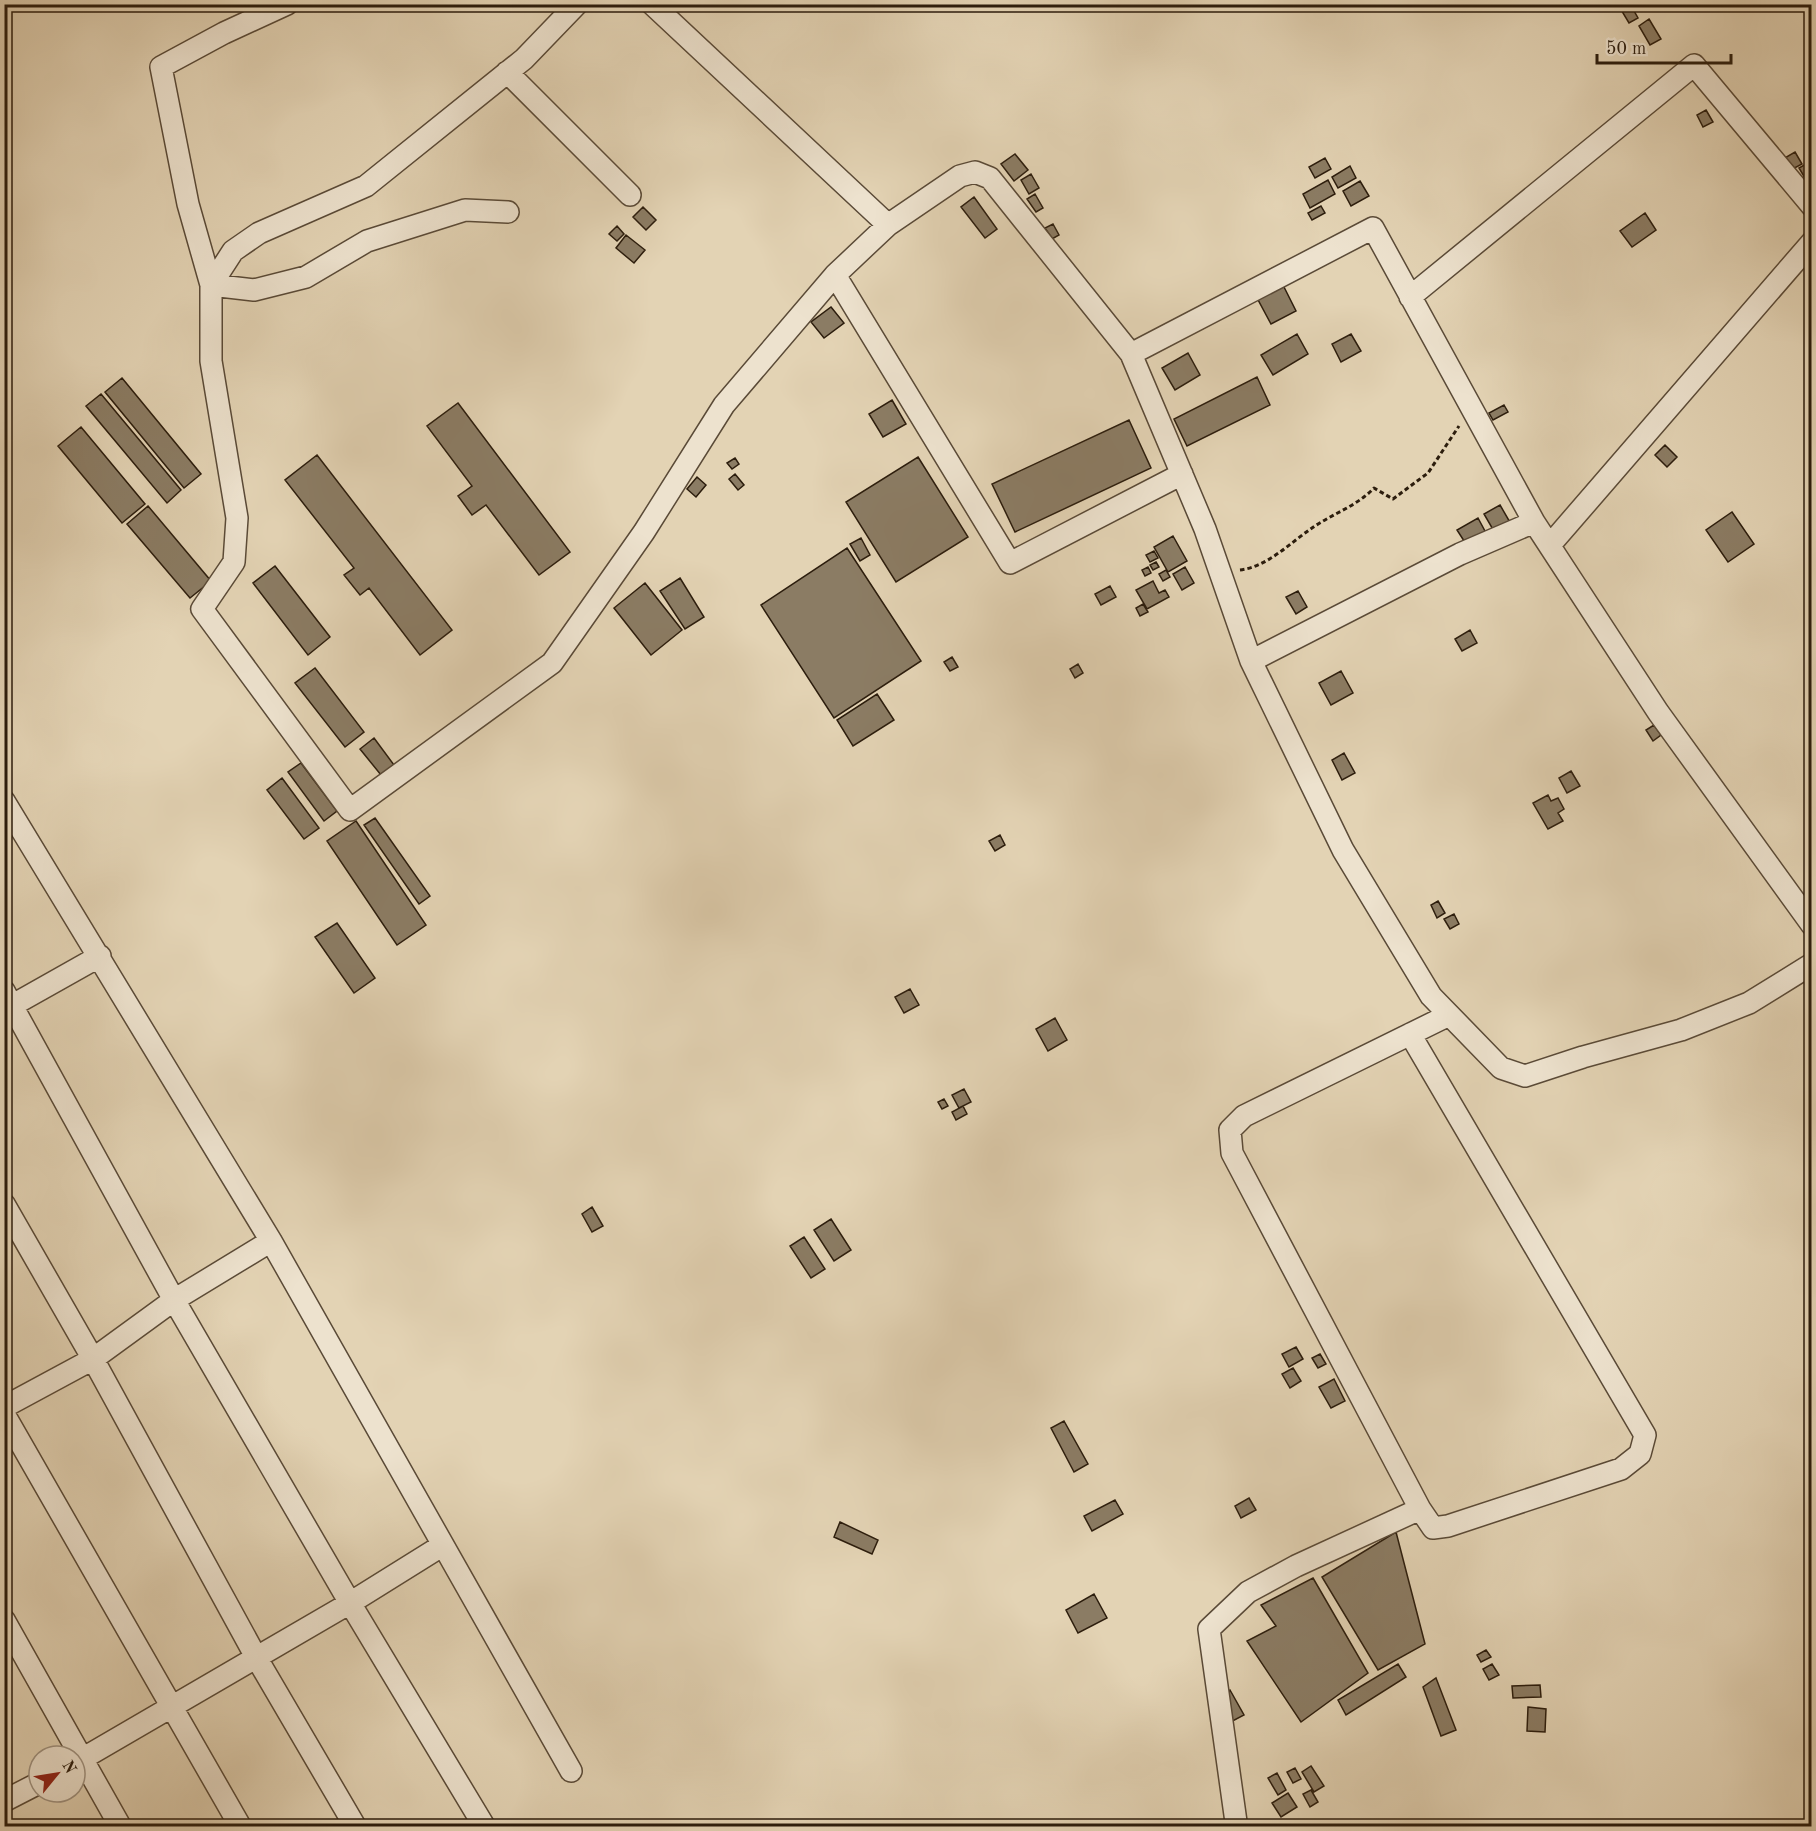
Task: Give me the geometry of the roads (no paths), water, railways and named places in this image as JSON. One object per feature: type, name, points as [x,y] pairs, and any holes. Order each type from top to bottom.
[{"type":"street","points":[[287,4],[224,33],[161,67],[188,204],[211,285],[211,361],[237,518],[234,562],[202,609],[350,810],[552,663],[644,532],[724,405],[835,275],[888,225],[960,176],[975,172],[990,178],[1131,354],[1182,474],[1251,661],[1343,850],[1431,996],[1502,1068],[1525,1076],[1583,1057],[1681,1030],[1749,1003],[1812,963]]},
{"type":"street","points":[[211,285],[233,251],[259,233],[366,186],[524,59],[577,4]]},
{"type":"street","points":[[652,4],[888,225]]},
{"type":"street","points":[[1410,297],[1694,65],[1812,206]]},
{"type":"street","points":[[507,72],[630,195]]},
{"type":"street","points":[[211,285],[254,290],[306,278],[367,241],[465,210],[508,212]]},
{"type":"street","points":[[1131,354],[1373,228],[1534,522],[1658,712],[1812,925]]},
{"type":"street","points":[[1550,545],[1812,242]]},
{"type":"street","points":[[835,275],[1010,563],[1182,474]]},
{"type":"street","points":[[1251,661],[1460,554],[1534,522]]},
{"type":"street","points":[[4,801],[271,1241],[571,1772]]},
{"type":"street","points":[[100,956],[7,1002],[174,1300],[350,1603],[484,1827]]},
{"type":"street","points":[[1410,1034],[1646,1435],[1640,1454],[1621,1468],[1448,1526],[1433,1528],[1420,1509],[1232,1153],[1230,1130],[1244,1116],[1449,1014]]},
{"type":"street","points":[[4,1204],[93,1359],[256,1657],[355,1827]]},
{"type":"street","points":[[4,1407],[93,1359],[174,1300],[271,1241]]},
{"type":"street","points":[[4,1414],[240,1827]]},
{"type":"street","points":[[1238,1827],[1209,1629],[1248,1592],[1296,1566],[1420,1509]]},
{"type":"street","points":[[87,1756],[350,1603],[443,1545]]},
{"type":"street","points":[[4,1620],[69,1744]]},
{"type":"street","points":[[87,1775],[120,1827]]},
{"type":"street","points":[[4,1801],[27,1789]]}]
